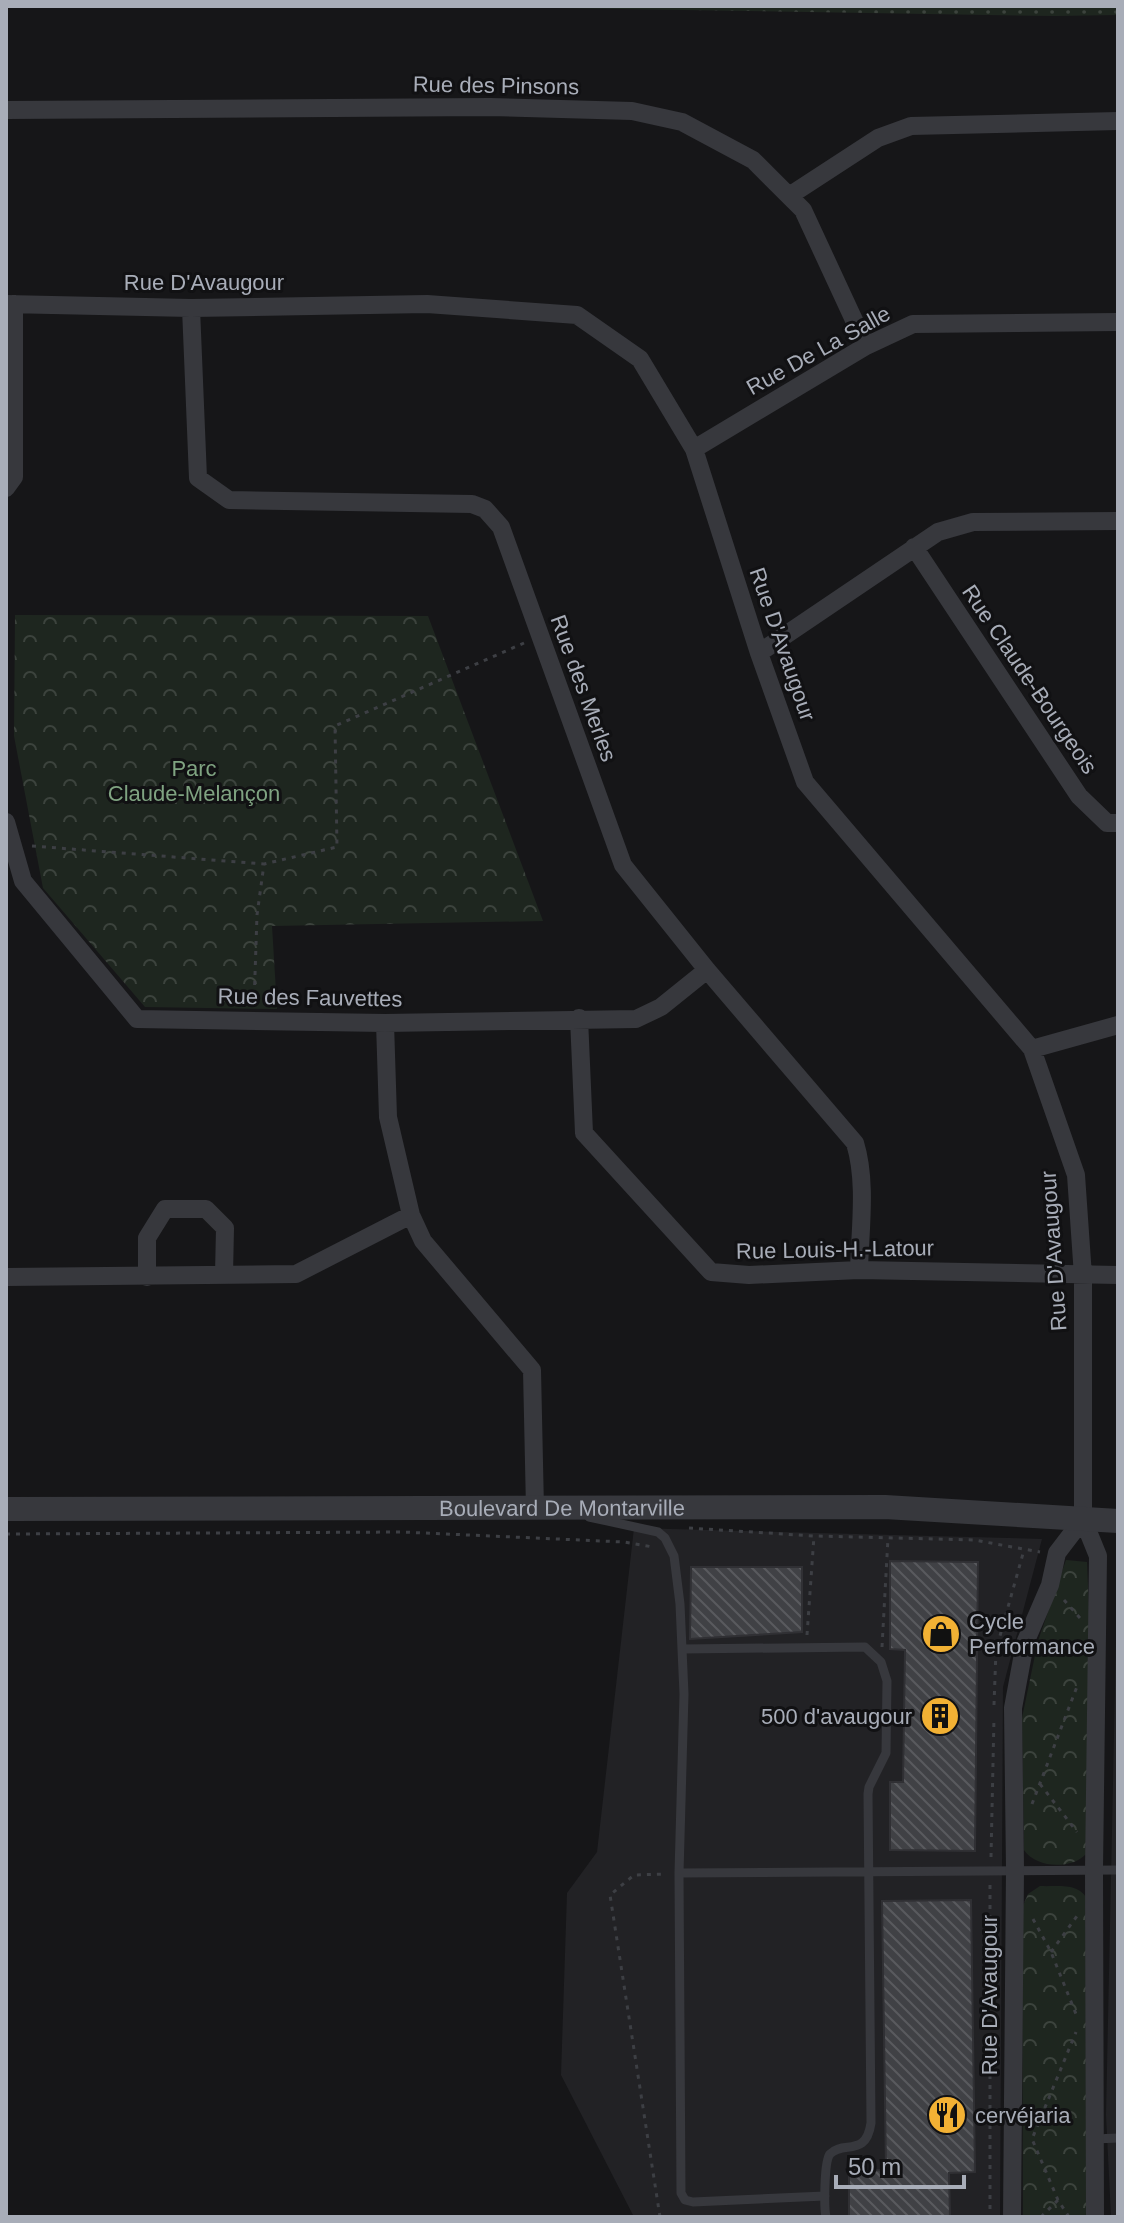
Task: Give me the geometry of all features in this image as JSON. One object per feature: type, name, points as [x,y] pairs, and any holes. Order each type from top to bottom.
[{"type":"street","name":"Rue des Pinsons","points":[[6,110],[490,107],[632,111],[682,122],[753,160],[803,210],[866,346]]},
{"type":"street","points":[[789,196],[878,138],[911,126],[1118,121]]},
{"type":"street","points":[[6,488],[14,477],[10,304]]},
{"type":"street","name":"Rue D'Avaugour","points":[[10,304],[191,308],[427,304],[577,315],[640,359],[694,449],[759,653],[805,782],[1032,1049],[1076,1175],[1083,1276],[1083,1519],[1098,1556],[1094,1861],[1095,2217]]},
{"type":"street","name":"Rue des Merles","points":[[191,308],[198,478],[229,500],[472,504],[485,509],[501,527],[623,865],[707,970],[855,1143],[860,1175],[859,1270]]},
{"type":"street","name":"Rue De La Salle","points":[[694,449],[866,346],[913,324],[1118,322]]},
{"type":"street","points":[[759,653],[938,532],[973,522],[1118,521]]},
{"type":"street","name":"Rue Claude-Bourgeois","points":[[914,547],[1079,796],[1107,823],[1118,823]]},
{"type":"street","name":"Rue des Fauvettes","points":[[6,822],[12,845],[14,883],[137,1019],[385,1023],[636,1019],[661,1007],[707,970]]},
{"type":"street","name":"Rue Louis-H.-Latour","points":[[579,1018],[584,1133],[711,1272],[749,1275],[859,1270],[1118,1275]]},
{"type":"street","points":[[385,1023],[388,1117],[411,1215],[423,1241],[532,1370],[535,1509]]},
{"type":"street","points":[[1032,1049],[1118,1025]]},
{"type":"street","points":[[147,1277],[147,1238],[165,1209],[206,1209],[225,1228],[224,1275]]},
{"type":"street","points":[[6,1277],[296,1274],[411,1215]]},
{"type":"street","name":"Boulevard De Montarville","points":[[6,1509],[885,1507],[1118,1521]]},
{"type":"street","name":"Rue D'Avaugour","points":[[1012,2217],[1013,1708],[1025,1643],[1050,1585],[1057,1553],[1083,1519]]},
{"type":"lane","points":[[563,1509],[582,1516],[649,1529],[665,1538],[677,1568],[684,1694],[679,1873],[681,2193],[685,2200],[693,2202],[825,2196]]},
{"type":"lane","points":[[683,1649],[865,1647],[881,1662],[887,1681],[886,1753],[868,1794],[870,2130],[863,2142],[830,2154],[827,2160],[826,2217]]},
{"type":"lane","points":[[679,1873],[870,1871],[1014,1877],[1094,1861],[1118,1870]]},
{"type":"lane","points":[[1095,2139],[1118,2138]]},
{"type":"path","points":[[974,6],[1000,6]]},
{"type":"path","points":[[12,845],[264,864],[337,847],[335,726],[540,636]]},
{"type":"path","points":[[253,1021],[257,915],[264,864]]},
{"type":"path","name":"Boulevard De Montarville","points":[[684,1526],[694,1530],[814,1536],[974,1540],[1042,1552]]},
{"type":"path","name":"Boulevard De Montarville","points":[[6,1534],[402,1532],[624,1542],[650,1548],[657,1544]]},
{"type":"path","points":[[806,1647],[814,1536]]},
{"type":"path","points":[[881,1662],[888,1537]]},
{"type":"path","points":[[1050,1585],[1096,1635]]},
{"type":"path","points":[[1030,1808],[1079,1680]]},
{"type":"path","points":[[1040,1784],[1094,1861]]},
{"type":"path","points":[[660,2217],[610,1895],[634,1875],[679,1873]]},
{"type":"path","points":[[1014,1877],[1051,1952],[1080,2023],[1032,2139],[1058,2200],[1069,2217]]},
{"type":"path","points":[[1051,1952],[1094,1893]]},
{"type":"path","points":[[1041,2217],[1058,2200]]},
{"type":"shaded area","points":[[634,1528],[1042,1539],[1003,1687],[1000,2217],[634,2217],[561,2075],[567,1893],[597,1852]]},
{"type":"shaded area","points":[[1118,1545],[1118,2217],[1111,2217],[1106,2115]]},
{"type":"green space","points":[[430,6],[1118,6],[1118,15],[1055,16]]},
{"type":"green space","name":"Parc Claude-Melançon","points":[[15,615],[428,616],[543,921],[272,926],[277,1009],[145,1007],[43,888],[14,736]]},
{"type":"green space","points":[[1066,1560],[1087,1562],[1090,1637],[1086,1854],[1072,1863],[1054,1865],[1029,1856],[1024,1850],[1022,1718],[1038,1641]]},
{"type":"green space","points":[[1040,1886],[1073,1888],[1088,1900],[1090,2217],[1023,2217],[1022,1908],[1028,1894]]},
{"type":"building","name":"500 d'avaugour","points":[[890,1561],[978,1562],[975,1851],[890,1850],[890,1782],[903,1782],[905,1650],[890,1649]]},
{"type":"building","points":[[691,1567],[802,1567],[802,1632],[690,1639]]},
{"type":"building","points":[[971,1900],[975,2172],[949,2173],[950,2217],[849,2217],[849,2171],[886,2170],[882,1901]]},
{"type":"place","name":"Cycle Performance","points":[[941,1634]]},
{"type":"place","name":"500 d'avaugour","points":[[940,1716]]},
{"type":"place","name":"cervéjaria","points":[[947,2115]]}]
